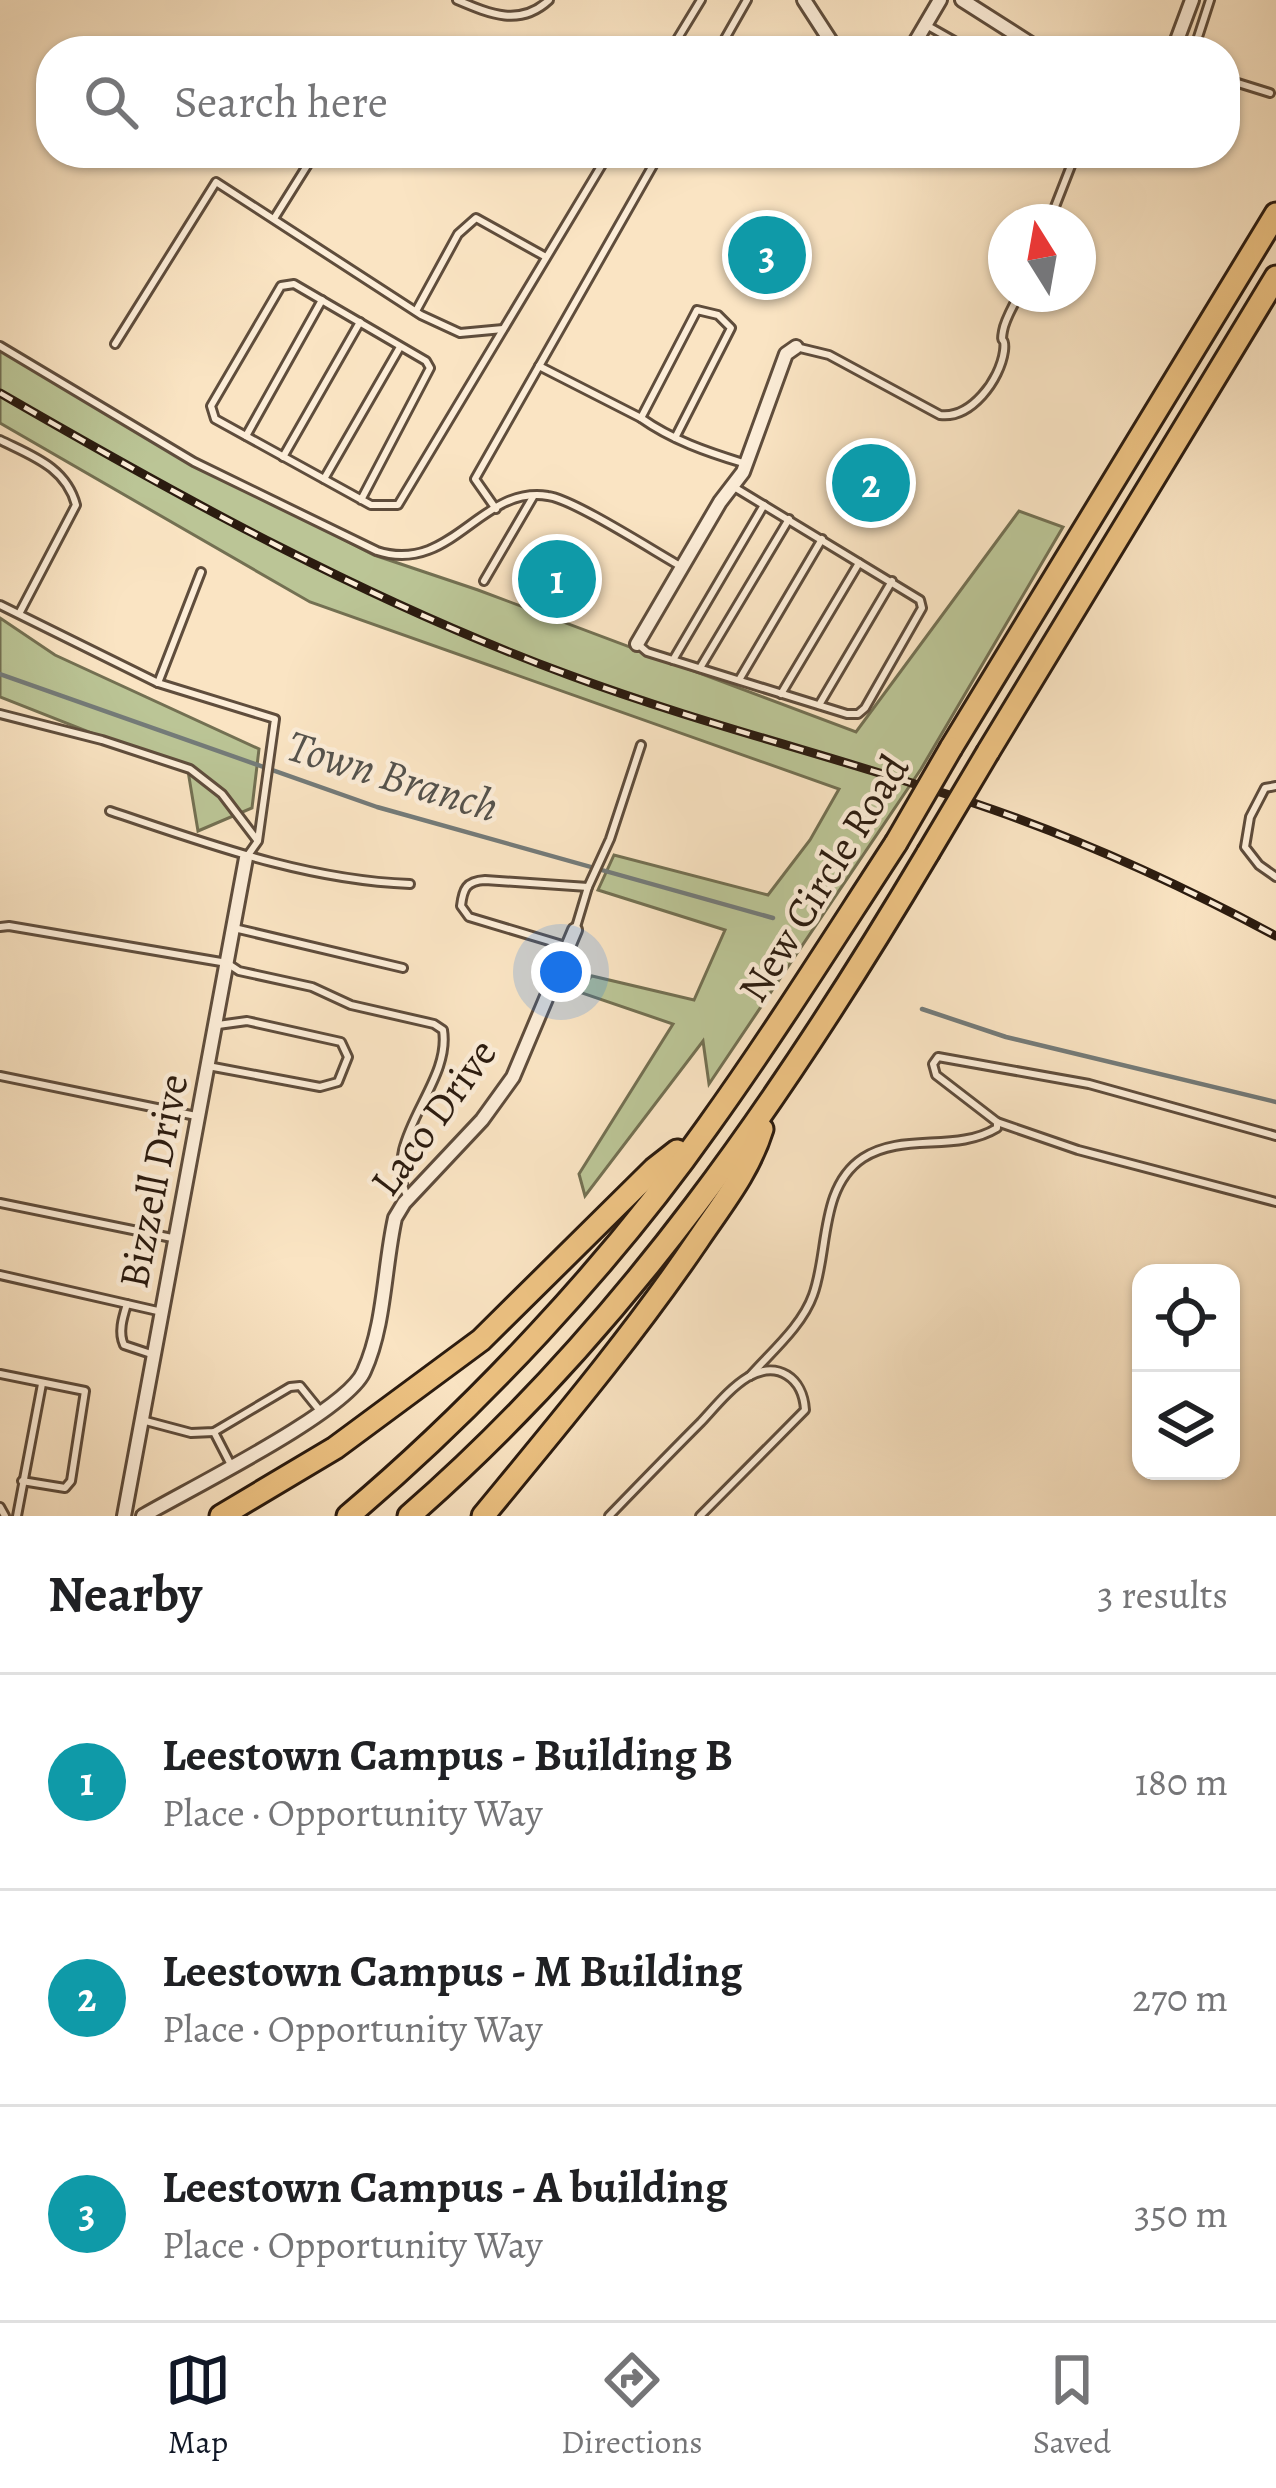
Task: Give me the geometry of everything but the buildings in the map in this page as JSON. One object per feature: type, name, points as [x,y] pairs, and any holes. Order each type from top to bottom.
[{"type":"highway","name":"New Circle Road","points":[[348,1516],[421,1451],[560,1309],[706,1129],[896,843],[1276,214]]},
{"type":"highway","name":"New Circle Road","points":[[409,1516],[488,1441],[649,1268],[768,1110],[1276,277]]},
{"type":"highway","points":[[483,1516],[670,1282],[754,1158],[768,1110]]},
{"type":"highway","points":[[221,1516],[335,1448],[481,1340],[654,1169],[706,1129]]},
{"type":"street","points":[[804,0],[827,36]]},
{"type":"street","points":[[919,36],[940,0]]},
{"type":"street","points":[[962,0],[1018,36]]},
{"type":"street","points":[[1179,36],[1190,5]]},
{"type":"street","points":[[637,644],[746,464],[786,354],[796,347]]},
{"type":"street","name":"Bizzell Drive","points":[[124,1516],[247,858]]},
{"type":"street","name":"Laco Drive","points":[[143,1516],[321,1412],[344,1396],[366,1369],[395,1218],[482,1120],[513,1077],[575,930]]},
{"type":"lane","points":[[457,0],[511,17],[539,9],[549,0]]},
{"type":"lane","points":[[679,36],[700,0]]},
{"type":"lane","points":[[727,36],[747,0]]},
{"type":"lane","points":[[1198,36],[1210,0]]},
{"type":"lane","points":[[1190,5],[1205,15]]},
{"type":"lane","points":[[926,24],[946,36]]},
{"type":"lane","points":[[1240,84],[1270,93]]},
{"type":"lane","points":[[275,218],[306,168]]},
{"type":"lane","points":[[361,500],[430,376],[426,361],[295,284],[281,286],[211,406],[215,419],[361,500],[386,508],[398,505],[600,168]]},
{"type":"lane","points":[[496,509],[475,479],[651,168]]},
{"type":"lane","points":[[1056,204],[1070,168]]},
{"type":"lane","points":[[115,344],[216,182],[416,311],[460,333],[503,328]]},
{"type":"lane","points":[[416,311],[458,234],[476,218],[546,257]]},
{"type":"lane","points":[[246,436],[322,300]]},
{"type":"lane","points":[[641,418],[697,310],[718,315],[731,328],[674,438]]},
{"type":"lane","points":[[796,347],[830,355],[940,416],[952,417],[970,410],[995,374],[1010,312]]},
{"type":"lane","points":[[283,457],[360,322]]},
{"type":"lane","points":[[0,346],[194,462],[377,551],[410,559],[512,499],[550,496],[682,567]]},
{"type":"lane","points":[[324,479],[400,346]]},
{"type":"lane","points":[[539,366],[674,438],[746,464]]},
{"type":"lane","points":[[0,440],[55,468],[72,489],[76,505],[20,613]]},
{"type":"lane","points":[[637,644],[673,660],[847,714],[859,714],[865,708],[922,608],[914,593],[733,485]]},
{"type":"lane","points":[[484,581],[532,497]]},
{"type":"lane","points":[[673,660],[764,505]]},
{"type":"lane","points":[[700,668],[789,519]]},
{"type":"lane","points":[[739,680],[822,539]]},
{"type":"lane","points":[[781,694],[860,561]]},
{"type":"lane","points":[[158,682],[201,572]]},
{"type":"lane","points":[[819,705],[892,580]]},
{"type":"lane","points":[[0,605],[158,682],[274,719],[258,841],[247,858]]},
{"type":"lane","points":[[0,714],[190,769],[223,794],[258,841]]},
{"type":"lane","points":[[575,930],[641,746]]},
{"type":"lane","points":[[1276,786],[1265,788],[1250,817],[1245,847],[1276,877]]},
{"type":"lane","points":[[110,812],[247,858],[364,882],[410,884]]},
{"type":"lane","points":[[569,947],[469,917],[461,906],[463,889],[473,880],[588,887]]},
{"type":"lane","points":[[0,927],[227,963],[239,971],[312,987],[352,1005],[434,1024],[443,1030],[441,1060],[417,1108],[398,1172],[409,1198]]},
{"type":"lane","points":[[234,928],[403,968]]},
{"type":"lane","points":[[208,1066],[320,1087],[338,1082],[348,1057],[341,1042],[247,1021],[216,1025]]},
{"type":"lane","points":[[1276,1136],[1089,1084],[951,1057],[934,1060],[943,1084],[997,1122],[1078,1150],[1276,1202]]},
{"type":"lane","points":[[0,1076],[199,1117]]},
{"type":"lane","points":[[750,1376],[811,1301],[829,1214],[858,1160],[896,1145],[969,1140],[998,1128],[997,1122]]},
{"type":"lane","points":[[0,1203],[176,1239]]},
{"type":"lane","points":[[0,1275],[162,1312]]},
{"type":"lane","points":[[127,1304],[120,1337],[124,1345],[154,1355]]},
{"type":"lane","points":[[609,1516],[736,1385],[766,1370],[783,1371],[796,1380],[805,1410],[700,1516]]},
{"type":"lane","points":[[0,1373],[86,1391],[71,1481],[65,1488],[22,1480]]},
{"type":"lane","points":[[17,1516],[42,1382]]},
{"type":"lane","points":[[142,1420],[191,1433],[214,1432],[290,1387],[301,1386],[321,1412]]},
{"type":"lane","points":[[214,1432],[231,1465]]},
{"type":"lane","points":[[0,1507],[5,1516]]},
{"type":"green space","points":[[0,342],[194,462],[374,555],[856,732],[1019,511],[1063,527],[921,769],[709,1084],[703,1041],[585,1196],[579,1174],[673,1024],[576,991],[592,976],[694,1000],[725,930],[598,890],[614,855],[768,895],[810,840],[839,789],[310,602],[0,423]]},
{"type":"green space","points":[[0,618],[55,655],[259,749],[252,808],[198,831],[188,771],[0,697]]},
{"type":"waterway","name":"Town Branch","points":[[0,674],[377,807],[773,918]]},
{"type":"waterway","name":"Town Branch","points":[[922,1009],[1006,1037],[1276,1102]]},
{"type":"railway","points":[[0,393],[278,546],[421,615],[622,694],[1030,823],[1137,867],[1276,936]]},
{"type":"place","name":"Leestown Campus - A building","points":[[767,255]]},
{"type":"place","name":"Leestown Campus - M Building","points":[[871,483]]},
{"type":"place","name":"Leestown Campus - Building B","points":[[557,579]]}]
